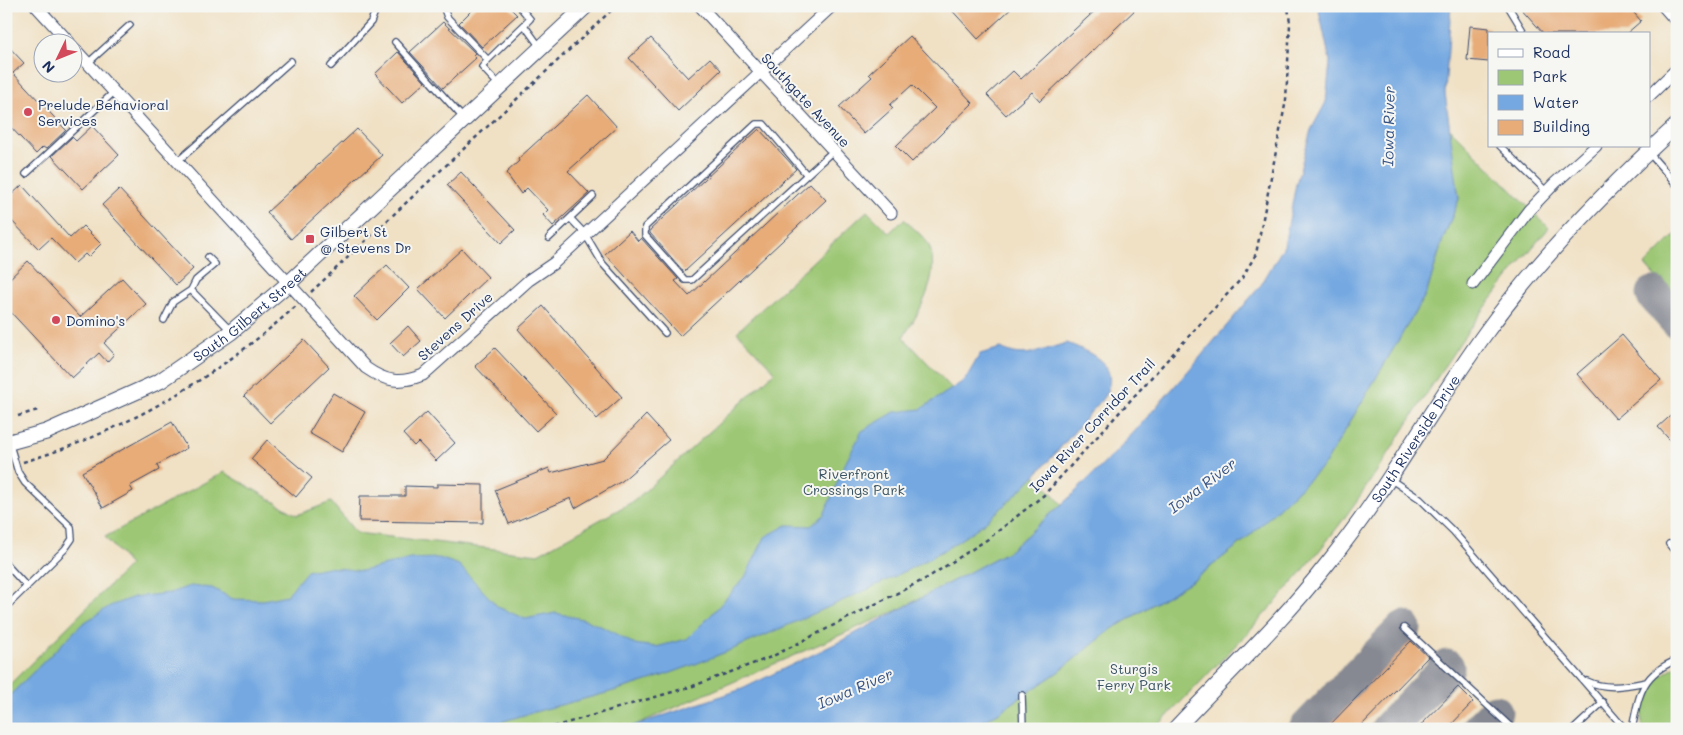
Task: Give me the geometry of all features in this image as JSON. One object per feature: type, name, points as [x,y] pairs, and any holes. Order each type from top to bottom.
[{"type":"main road","name":"South Gilbert Street","points":[[8,442],[46,432],[160,381],[231,332],[289,283],[586,6]]},
{"type":"main road","name":"South Riverside Drive","points":[[1650,146],[1677,125]]},
{"type":"main road","name":"South Riverside Drive","points":[[1175,729],[1301,595],[1328,563],[1390,480],[1487,331],[1556,246],[1646,149]]},
{"type":"street","points":[[36,6],[60,32]]},
{"type":"street","name":"Southgate Avenue","points":[[700,6],[891,214]]},
{"type":"street","name":"Stevens Drive","points":[[82,57],[366,368],[379,377],[393,382],[409,381],[423,375],[522,286],[554,263],[832,6]]},
{"type":"street","points":[[1663,6],[1677,22]]},
{"type":"street","points":[[1650,95],[1677,69]]},
{"type":"street","points":[[1472,284],[1530,210],[1594,148]]},
{"type":"lane","points":[[331,66],[371,22],[377,6]]},
{"type":"lane","points":[[442,6],[447,17],[488,60]]},
{"type":"lane","points":[[500,87],[482,66],[530,19],[519,6]]},
{"type":"lane","points":[[1508,6],[1524,32]]},
{"type":"lane","points":[[88,63],[130,24]]},
{"type":"lane","points":[[524,25],[542,49]]},
{"type":"lane","points":[[395,42],[465,120]]},
{"type":"lane","points":[[178,162],[291,61]]},
{"type":"lane","points":[[26,174],[114,92]]},
{"type":"lane","points":[[807,175],[764,124],[756,124],[645,227],[644,235],[685,280],[692,280],[807,175],[833,151]]},
{"type":"lane","points":[[1502,148],[1547,192]]},
{"type":"lane","points":[[1646,149],[1677,185]]},
{"type":"lane","points":[[549,238],[592,196]]},
{"type":"lane","points":[[570,218],[585,234],[603,264],[665,333]]},
{"type":"lane","points":[[164,320],[172,302],[191,290],[196,280],[215,264],[208,258]]},
{"type":"lane","points":[[191,290],[231,332]]},
{"type":"lane","points":[[6,607],[65,549],[72,539],[71,528],[25,483],[18,472],[8,442]]},
{"type":"lane","points":[[1390,480],[1420,499],[1437,514],[1625,729]]},
{"type":"lane","points":[[1669,544],[1677,554]]},
{"type":"lane","points":[[6,564],[27,587]]},
{"type":"lane","points":[[1404,628],[1513,729]]},
{"type":"lane","points":[[1632,729],[1635,708],[1646,682],[1659,670],[1677,660]]},
{"type":"lane","points":[[1583,679],[1598,686],[1628,686],[1646,682]]},
{"type":"lane","points":[[1022,695],[1023,729]]},
{"type":"lane","points":[[1574,729],[1603,702]]},
{"type":"path","name":"Iowa River Corridor Trail","points":[[546,729],[693,686],[771,657],[927,578],[988,539],[1044,495],[1242,278],[1256,254],[1286,100],[1290,24],[1288,6]]},
{"type":"path","points":[[18,416],[38,410]]},
{"type":"green space","name":"Sturgis Ferry Park","points":[[1448,126],[1549,228],[1491,299],[1459,344],[1371,480],[1319,551],[1251,629],[1155,729],[968,729],[998,713],[1058,672],[1112,629],[1195,579],[1246,539],[1325,464],[1427,292],[1442,242],[1459,199]]},
{"type":"green space","name":"Riverfront Crossings Park","points":[[867,211],[889,233],[904,219],[930,248],[932,271],[930,283],[921,306],[903,337],[1062,504],[1009,551],[902,608],[626,729],[6,729],[6,688],[130,565],[105,537],[224,472],[297,515],[331,502],[356,533],[538,554],[634,501],[775,372],[737,332]]},
{"type":"green space","points":[[1677,233],[1677,301],[1645,265]]},
{"type":"green space","points":[[1677,666],[1677,729],[1643,729],[1642,709],[1648,692],[1660,677]]},
{"type":"water","name":"Iowa River","points":[[1318,6],[1451,6],[1445,93],[1459,199],[1442,242],[1427,292],[1325,464],[1246,539],[1195,579],[1112,629],[1058,672],[998,713],[968,729],[624,729],[742,689],[841,641],[1009,551],[1070,497],[1119,449],[1261,285],[1284,246],[1296,184],[1311,130],[1326,102],[1330,61]]},
{"type":"water","points":[[1067,343],[1092,354],[1105,366],[1109,373],[1110,381],[1107,391],[1100,402],[1050,460],[997,512],[966,536],[906,571],[692,666],[481,729],[6,729],[6,699],[82,624],[110,606],[134,597],[170,593],[190,586],[212,588],[233,599],[263,600],[287,595],[307,571],[328,567],[362,571],[411,559],[439,558],[459,565],[498,607],[525,619],[556,613],[586,620],[634,644],[656,647],[687,639],[745,577],[765,537],[787,525],[811,526],[824,515],[844,466],[862,431],[895,412],[921,409],[965,380],[980,354],[1001,348],[1018,354],[1034,353]]},
{"type":"building","points":[[476,6],[508,6],[517,15],[482,47],[459,23]]},
{"type":"building","points":[[948,6],[1014,6],[978,39]]},
{"type":"building","points":[[1100,6],[1139,6],[1040,101],[1032,92],[1006,115],[987,95],[1013,71],[1021,79]]},
{"type":"building","points":[[1519,6],[1628,6],[1641,21],[1628,32],[1542,32]]},
{"type":"building","points":[[443,22],[475,53],[473,55],[476,58],[443,88],[410,52]]},
{"type":"building","points":[[1470,26],[1489,28],[1488,62],[1467,60]]},
{"type":"building","points":[[910,36],[973,103],[912,162],[896,146],[935,108],[912,85],[890,105],[893,108],[864,134],[839,107],[872,77],[869,74]]},
{"type":"building","points":[[651,38],[688,78],[710,58],[721,70],[678,111],[629,58]]},
{"type":"building","name":"Prelude Behavioral Services","points":[[6,44],[24,63],[13,73],[66,130],[46,149],[43,147],[36,154],[6,122]]},
{"type":"building","points":[[398,52],[425,82],[402,103],[375,74]]},
{"type":"building","points":[[588,95],[617,127],[568,171],[589,193],[553,226],[543,215],[548,210],[527,188],[521,194],[506,173],[519,161],[518,159]]},
{"type":"building","points":[[92,126],[119,155],[83,189],[52,156],[72,137],[76,141]]},
{"type":"building","points":[[357,129],[382,155],[291,239],[267,212]]},
{"type":"building","points":[[759,129],[796,169],[684,272],[650,233],[650,230]]},
{"type":"building","points":[[461,172],[515,230],[501,243],[447,185]]},
{"type":"building","points":[[810,183],[826,200],[680,336],[605,254],[630,231],[638,241],[641,238],[678,279],[675,281],[689,296]]},
{"type":"building","points":[[22,185],[70,238],[83,226],[101,244],[88,257],[85,254],[75,263],[51,238],[39,249],[6,215],[6,200]]},
{"type":"building","points":[[119,189],[193,269],[176,285],[102,205]]},
{"type":"building","points":[[462,249],[488,277],[445,318],[418,289]]},
{"type":"building","points":[[28,261],[80,317],[122,278],[146,304],[104,343],[114,354],[107,362],[99,353],[72,378],[6,307],[6,282]]},
{"type":"building","points":[[387,265],[409,288],[377,320],[354,296]]},
{"type":"building","points":[[543,306],[622,397],[597,419],[518,329]]},
{"type":"building","points":[[408,326],[421,341],[403,357],[390,343]]},
{"type":"building","points":[[1622,335],[1661,380],[1616,419],[1577,374]]},
{"type":"building","points":[[304,340],[329,367],[270,423],[244,396]]},
{"type":"building","points":[[495,348],[556,413],[536,431],[475,366]]},
{"type":"building","points":[[333,393],[365,412],[342,452],[309,433]]},
{"type":"building","points":[[1677,410],[1677,448],[1658,427]]},
{"type":"building","points":[[427,412],[455,443],[436,461],[418,442],[414,446],[403,434]]},
{"type":"building","points":[[646,415],[669,440],[622,481],[575,508],[571,498],[509,524],[495,490],[549,468],[551,473],[603,459]]},
{"type":"building","points":[[172,422],[187,448],[157,465],[159,470],[130,486],[133,491],[103,508],[82,472]]},
{"type":"building","points":[[267,440],[312,478],[296,497],[251,459]]},
{"type":"building","points":[[437,484],[483,485],[483,523],[359,521],[360,496],[405,496],[405,486],[437,487]]},
{"type":"building","points":[[1411,641],[1428,657],[1358,729],[1326,729]]},
{"type":"building","points":[[1458,687],[1473,702],[1447,729],[1417,729]]},
{"type":"taxiway","points":[[1653,294],[1677,321]]},
{"type":"taxiway","points":[[1306,729],[1404,628]]},
{"type":"taxiway","points":[[1388,729],[1447,667]]},
{"type":"taxiway","points":[[1479,729],[1495,712]]},
{"type":"place","name":"Prelude Behavioral Services","points":[[28,112]]},
{"type":"place","name":"Gilbert St @ Stevens Dr","points":[[310,239]]},
{"type":"place","name":"Domino's","points":[[56,320]]}]
